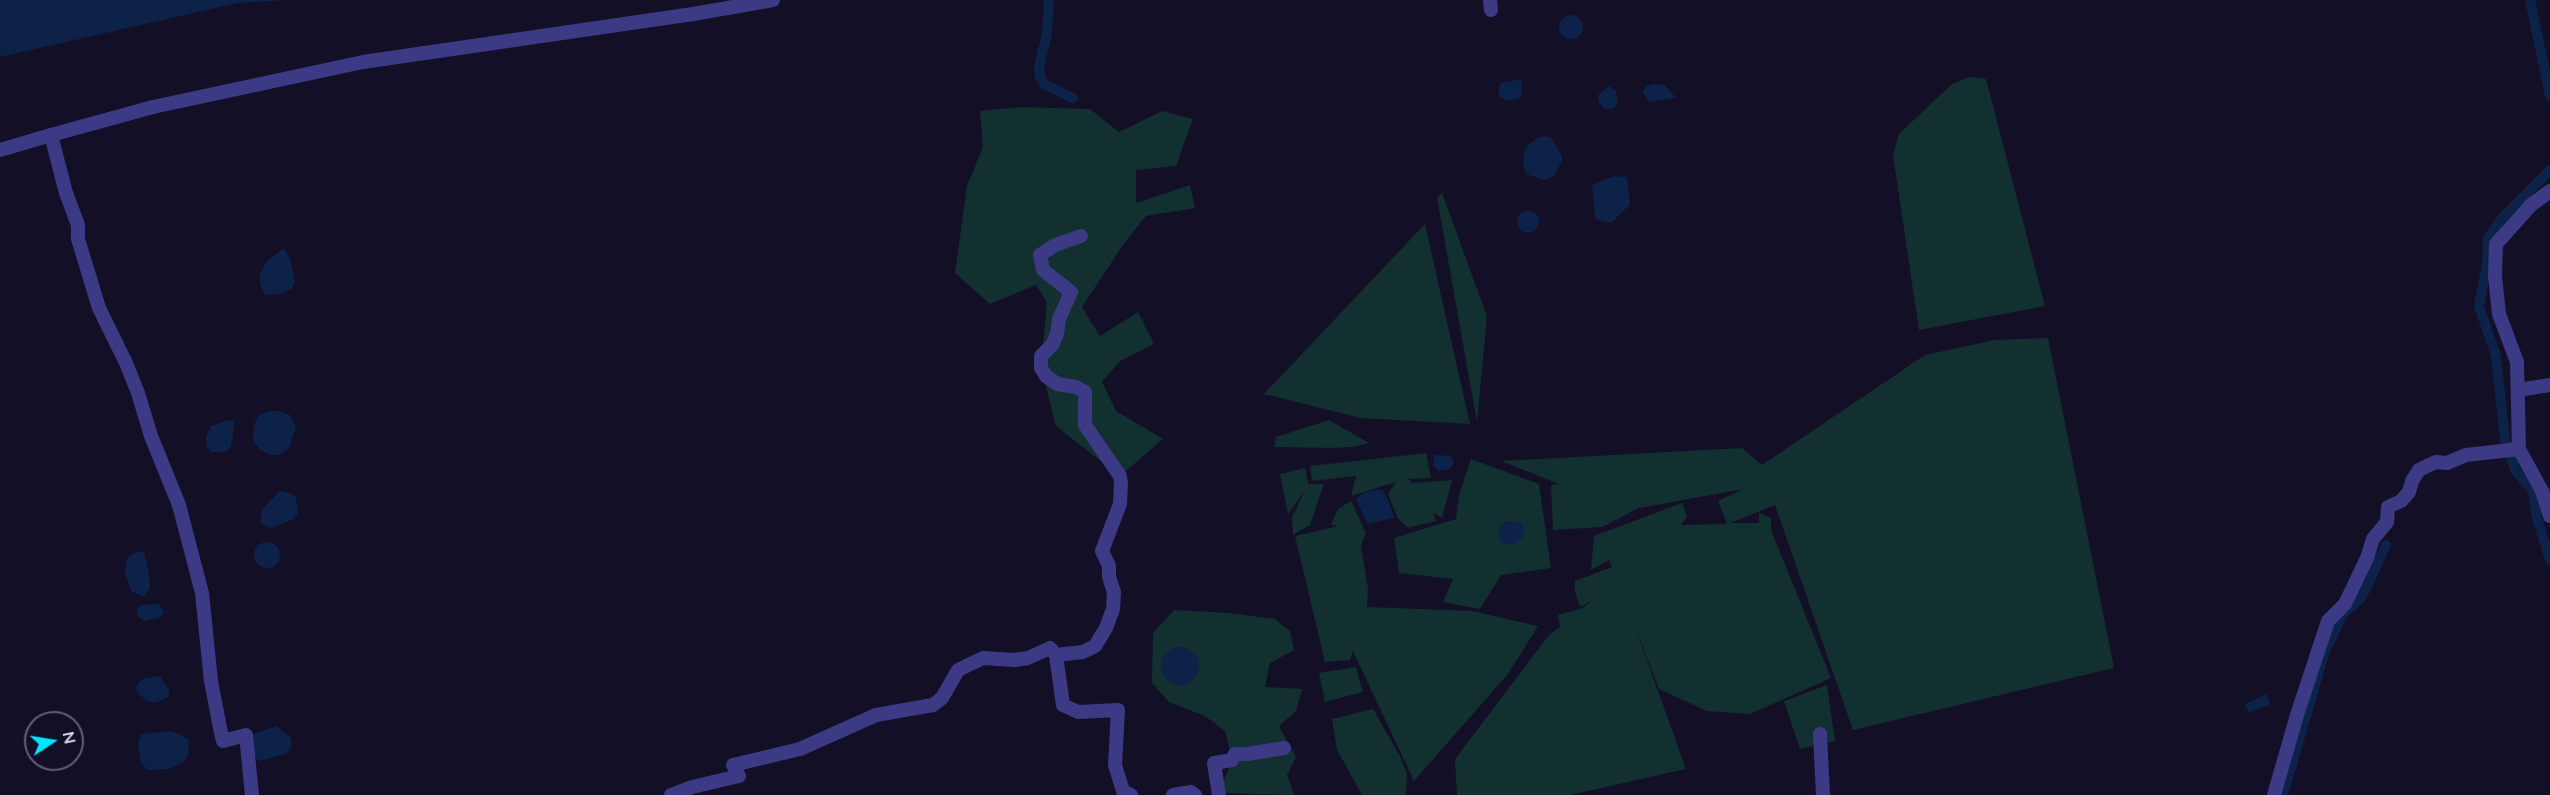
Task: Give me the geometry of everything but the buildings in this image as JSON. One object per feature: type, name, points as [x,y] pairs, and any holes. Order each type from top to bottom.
[{"type":"street","points":[[0,150],[153,107],[363,62],[693,14],[773,0]]},
{"type":"street","points":[[51,135],[66,193],[78,225],[78,239],[99,308],[126,363],[151,436],[179,505],[202,593],[211,681],[223,741],[246,735],[252,795]]},
{"type":"street","points":[[2550,192],[2531,206],[2496,244],[2495,276],[2499,314],[2517,362],[2519,449],[2542,491],[2550,516]]},
{"type":"street","points":[[1056,655],[1083,652],[1095,646],[1106,628],[1113,609],[1114,592],[1109,577],[1109,566],[1102,551],[1122,495],[1120,476],[1085,424],[1085,392],[1076,387],[1057,384],[1046,376],[1041,368],[1041,356],[1052,345],[1057,334],[1059,319],[1071,292],[1044,270],[1040,255],[1055,245],[1081,236]]},
{"type":"street","points":[[2518,390],[2550,385]]},
{"type":"street","points":[[2274,795],[2328,621],[2345,604],[2367,558],[2373,539],[2387,522],[2388,507],[2401,501],[2409,492],[2412,481],[2420,470],[2436,462],[2447,463],[2466,455],[2519,449]]},
{"type":"street","points":[[671,795],[692,787],[739,776],[733,765],[800,749],[876,715],[933,705],[942,698],[958,670],[983,658],[1015,660],[1028,658],[1050,648],[1056,655],[1063,705],[1078,712],[1118,710],[1115,765],[1123,791],[1131,795]]},
{"type":"street","points":[[1820,734],[1823,795]]},
{"type":"street","points":[[1219,795],[1214,764],[1232,760],[1234,754],[1284,748]]},
{"type":"street","points":[[1173,795],[1191,792],[1195,795]]},
{"type":"green space","points":[[1969,77],[1986,79],[2045,306],[1919,330],[1893,155],[1899,134],[1952,84]]},
{"type":"green space","points":[[1020,107],[1090,109],[1119,132],[1162,111],[1193,119],[1176,166],[1136,170],[1136,203],[1190,185],[1195,208],[1146,216],[1125,242],[1082,307],[1100,336],[1138,312],[1154,344],[1120,361],[1102,382],[1116,411],[1163,439],[1120,476],[1056,426],[1041,368],[1047,302],[1036,285],[990,304],[955,273],[967,186],[983,147],[980,111]]},
{"type":"green space","points":[[1442,193],[1487,316],[1477,422],[1437,198]]},
{"type":"green space","points":[[1425,224],[1470,424],[1361,418],[1264,394]]},
{"type":"green space","points":[[2048,338],[2114,668],[1853,730],[1775,505],[1730,523],[1759,523],[1759,513],[1771,518],[1771,530],[1831,678],[1750,714],[1707,711],[1659,689],[1634,624],[1686,769],[1570,795],[1457,795],[1455,759],[1549,635],[1560,627],[1558,615],[1583,608],[1592,601],[1580,607],[1575,592],[1575,581],[1612,567],[1609,560],[1591,570],[1594,536],[1682,503],[1687,516],[1681,525],[1727,524],[1718,501],[1744,489],[1639,508],[1602,527],[1553,530],[1551,485],[1559,484],[1501,461],[1742,448],[1762,465],[1925,355],[1995,340]]},
{"type":"green space","points":[[1329,420],[1369,443],[1332,448],[1274,447],[1276,437]]},
{"type":"green space","points":[[1426,453],[1431,478],[1408,479],[1413,483],[1452,480],[1442,518],[1433,513],[1436,521],[1408,528],[1398,519],[1388,494],[1396,482],[1351,496],[1356,476],[1312,481],[1310,466]]},
{"type":"green space","points":[[1471,459],[1539,484],[1551,568],[1501,575],[1480,609],[1443,602],[1453,579],[1399,573],[1394,538],[1456,519],[1459,495]]},
{"type":"green space","points":[[1305,468],[1308,484],[1324,484],[1310,525],[1293,535],[1292,517],[1305,490],[1288,514],[1280,474]]},
{"type":"green space","points":[[1351,501],[1366,533],[1361,546],[1368,589],[1367,607],[1472,611],[1538,626],[1508,674],[1414,781],[1353,651],[1350,660],[1325,662],[1295,536],[1338,526],[1331,525],[1338,509]]},
{"type":"green space","points":[[1174,610],[1229,613],[1275,619],[1290,631],[1294,650],[1270,663],[1265,687],[1302,689],[1296,711],[1279,726],[1296,757],[1287,775],[1294,795],[1219,793],[1232,760],[1225,731],[1205,716],[1169,702],[1152,683],[1153,633]]},
{"type":"green space","points":[[1356,667],[1363,692],[1325,702],[1319,673]]},
{"type":"green space","points":[[1827,685],[1835,741],[1800,749],[1784,701]]},
{"type":"green space","points":[[1373,709],[1400,756],[1407,774],[1406,795],[1362,795],[1337,750],[1332,719]]},
{"type":"water","points":[[0,0],[288,0],[238,3],[0,57]]},
{"type":"water","points":[[1571,15],[1579,19],[1583,27],[1579,35],[1571,39],[1563,35],[1559,27],[1563,19]]},
{"type":"water","points":[[1521,79],[1520,98],[1508,101],[1501,98],[1498,91],[1501,83]]},
{"type":"water","points":[[1665,85],[1676,98],[1649,102],[1643,92],[1646,86]]},
{"type":"water","points":[[1609,86],[1616,91],[1618,101],[1614,108],[1605,109],[1599,102],[1598,95]]},
{"type":"water","points":[[1545,136],[1551,137],[1562,156],[1562,161],[1554,176],[1545,180],[1526,173],[1523,163],[1524,152],[1529,144]]},
{"type":"water","points":[[1614,176],[1627,177],[1630,205],[1611,223],[1595,219],[1592,185]]},
{"type":"water","points":[[1528,211],[1536,214],[1539,222],[1536,230],[1528,233],[1520,230],[1517,222],[1520,214]]},
{"type":"water","points":[[284,248],[290,260],[295,281],[292,288],[282,294],[265,295],[260,284],[260,274],[266,262]]},
{"type":"water","points":[[269,411],[290,415],[296,427],[289,448],[279,455],[269,455],[254,443],[255,422],[260,415]]},
{"type":"water","points":[[229,420],[235,421],[231,447],[225,452],[211,452],[207,447],[206,437],[211,426]]},
{"type":"water","points":[[1434,455],[1451,456],[1454,463],[1450,469],[1439,471],[1433,465]]},
{"type":"water","points":[[1379,489],[1384,491],[1395,518],[1367,524],[1356,499],[1365,492]]},
{"type":"water","points":[[280,491],[296,497],[298,514],[292,520],[271,528],[260,521],[262,509]]},
{"type":"water","points":[[1509,521],[1522,523],[1524,532],[1523,538],[1514,544],[1506,545],[1500,541],[1499,528],[1502,523]]},
{"type":"water","points":[[267,542],[276,546],[280,555],[276,564],[267,568],[258,564],[254,555],[258,546]]},
{"type":"water","points":[[136,552],[144,552],[149,573],[150,588],[144,597],[132,592],[125,575],[127,558]]},
{"type":"water","points":[[159,604],[164,613],[161,617],[144,621],[137,616],[140,605]]},
{"type":"water","points":[[1180,647],[1187,648],[1193,653],[1198,659],[1198,673],[1193,679],[1187,684],[1180,685],[1173,684],[1167,679],[1162,673],[1161,666],[1162,659],[1167,653],[1173,648]]},
{"type":"water","points":[[160,676],[169,690],[169,696],[165,699],[155,703],[149,702],[137,693],[136,687],[142,679]]},
{"type":"water","points":[[2266,694],[2271,704],[2249,713],[2245,704]]},
{"type":"water","points":[[276,726],[290,737],[292,745],[288,752],[282,755],[258,761],[254,755],[251,735]]},
{"type":"water","points":[[172,731],[188,739],[187,757],[170,769],[147,770],[141,762],[138,745],[141,734]]},
{"type":"waterway","points":[[1049,0],[1047,34],[1039,66],[1040,77],[1044,84],[1073,98]]},
{"type":"waterway","points":[[2530,0],[2550,96]]},
{"type":"waterway","points":[[2550,170],[2504,216],[2488,238],[2487,263],[2479,306],[2496,356],[2505,439],[2515,470],[2533,491],[2536,515],[2550,560]]},
{"type":"waterway","points":[[2283,795],[2325,651],[2343,614],[2362,597],[2386,545]]}]
